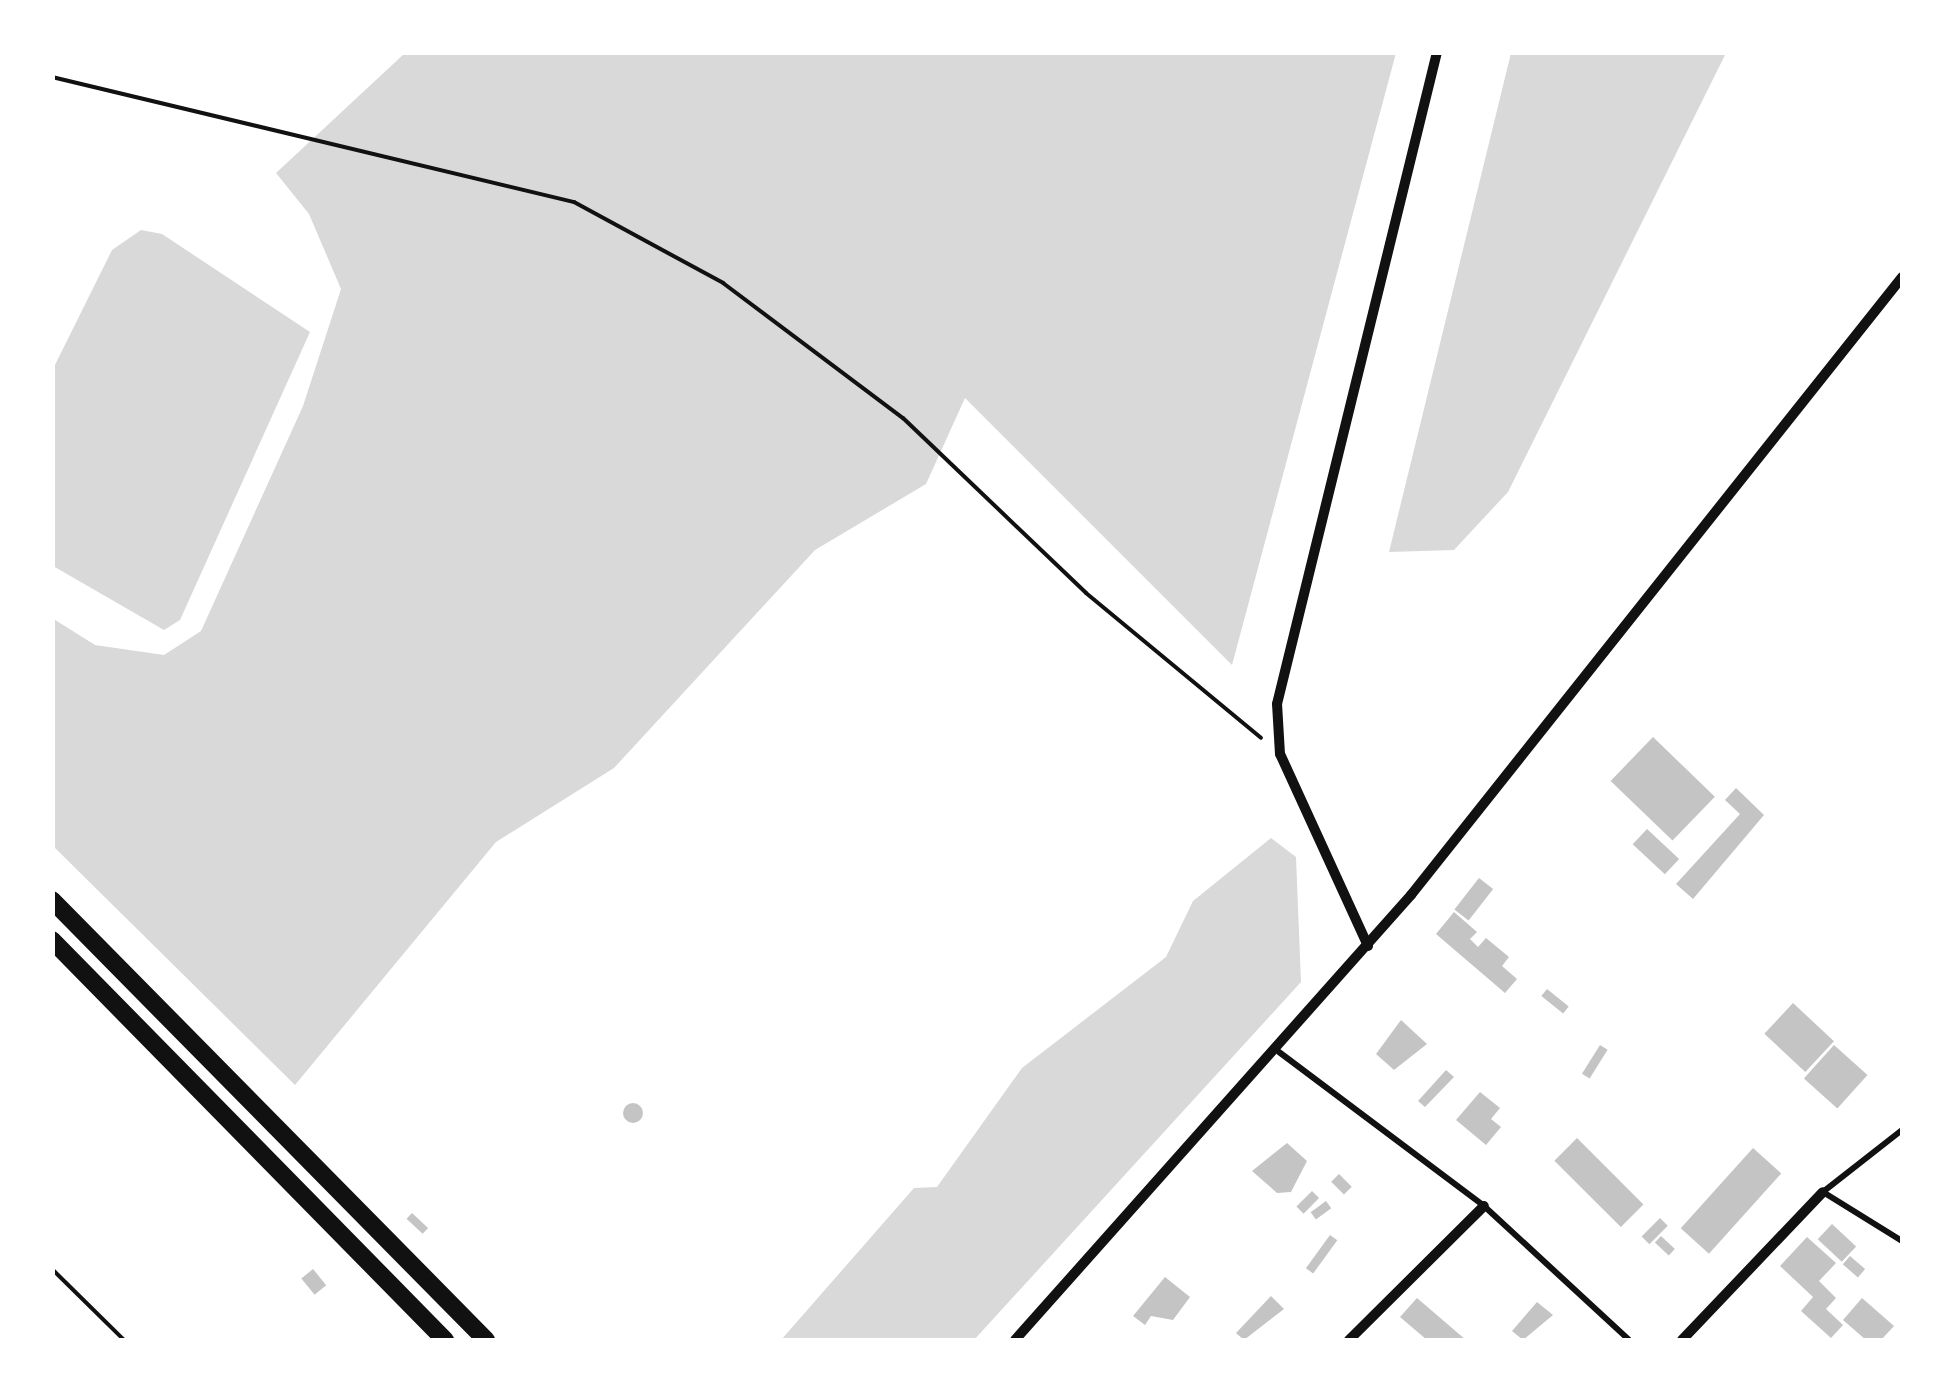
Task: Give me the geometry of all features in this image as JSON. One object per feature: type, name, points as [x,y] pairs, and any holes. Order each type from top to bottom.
[{"type":"main road","points":[[52,900],[486,1340]]},
{"type":"main road","points":[[52,940],[446,1340]]},
{"type":"street","points":[[1368,946],[1280,754],[1291,623],[1436,52]]},
{"type":"street","points":[[1015,1340],[1280,1052],[1902,277]]},
{"type":"street","points":[[1682,1340],[1823,1192]]},
{"type":"street","points":[[1349,1340],[1484,1206]]},
{"type":"lane","points":[[1280,1052],[1484,1206],[1629,1340]]},
{"type":"lane","points":[[1902,1130],[1823,1192],[1902,1241]]},
{"type":"path","points":[[52,77],[574,202],[707,274],[903,418],[1086,593],[1280,754]]},
{"type":"path","points":[[52,1269],[124,1340]]},
{"type":"shaded area","points":[[405,53],[1396,53],[1232,665],[965,398],[926,484],[815,550],[614,768],[496,842],[295,1085],[53,846],[52,618],[95,645],[164,655],[201,631],[303,406],[341,289],[309,214],[276,173]]},
{"type":"shaded area","points":[[1511,53],[1726,53],[1508,492],[1454,550],[1389,552]]},
{"type":"shaded area","points":[[141,230],[162,234],[310,332],[180,620],[164,630],[53,566],[53,369],[112,250]]},
{"type":"shaded area","points":[[1271,838],[1296,857],[1301,982],[974,1340],[781,1340],[914,1188],[937,1187],[1022,1068],[1166,957],[1193,901]]},
{"type":"building","points":[[1653,737],[1715,797],[1672,841],[1611,781]]},
{"type":"building","points":[[1736,788],[1764,815],[1693,899],[1676,884],[1740,814],[1725,800]]},
{"type":"building","points":[[1647,829],[1679,859],[1665,874],[1633,844]]},
{"type":"building","points":[[1479,878],[1493,889],[1469,921],[1454,910]]},
{"type":"building","points":[[1454,912],[1477,932],[1470,939],[1478,947],[1486,938],[1509,957],[1502,966],[1517,979],[1505,993],[1436,934]]},
{"type":"building","points":[[1547,989],[1569,1007],[1563,1014],[1541,996]]},
{"type":"building","points":[[1793,1003],[1834,1041],[1805,1072],[1764,1034]]},
{"type":"building","points":[[1401,1020],[1427,1044],[1394,1070],[1376,1054]]},
{"type":"building","points":[[1600,1045],[1608,1050],[1590,1079],[1582,1074]]},
{"type":"building","points":[[1834,1045],[1867,1075],[1837,1109],[1804,1078]]},
{"type":"building","points":[[1446,1070],[1454,1077],[1425,1107],[1418,1101]]},
{"type":"building","points":[[1480,1092],[1500,1108],[1491,1119],[1501,1127],[1486,1145],[1456,1120]]},
{"type":"building","points":[[633,1103],[643,1113],[633,1123],[623,1113]]},
{"type":"building","points":[[1577,1138],[1643,1204],[1621,1227],[1554,1161]]},
{"type":"building","points":[[1287,1143],[1307,1161],[1291,1192],[1277,1193],[1252,1171]]},
{"type":"building","points":[[1753,1148],[1781,1173],[1709,1254],[1681,1228]]},
{"type":"building","points":[[1339,1174],[1352,1187],[1344,1195],[1331,1182]]},
{"type":"building","points":[[1312,1191],[1319,1198],[1304,1214],[1296,1207]]},
{"type":"building","points":[[1326,1201],[1331,1208],[1316,1219],[1311,1212]]},
{"type":"building","points":[[412,1213],[428,1228],[423,1234],[407,1219]]},
{"type":"building","points":[[1660,1218],[1668,1226],[1649,1244],[1642,1236]]},
{"type":"building","points":[[1832,1224],[1856,1247],[1842,1262],[1818,1239]]},
{"type":"building","points":[[1330,1235],[1337,1240],[1313,1273],[1306,1268]]},
{"type":"building","points":[[1661,1236],[1675,1249],[1669,1256],[1655,1243]]},
{"type":"building","points":[[1807,1237],[1836,1263],[1819,1281],[1836,1298],[1826,1309],[1843,1325],[1831,1338],[1801,1311],[1813,1297],[1780,1266]]},
{"type":"building","points":[[1850,1256],[1865,1269],[1858,1277],[1843,1264]]},
{"type":"building","points":[[313,1269],[326,1285],[315,1295],[301,1278]]},
{"type":"building","points":[[1165,1277],[1190,1297],[1173,1320],[1151,1316],[1145,1325],[1133,1316]]},
{"type":"building","points":[[1271,1296],[1284,1309],[1244,1340],[1236,1333]]},
{"type":"building","points":[[1417,1298],[1466,1340],[1427,1340],[1400,1317]]},
{"type":"building","points":[[1862,1298],[1894,1326],[1881,1340],[1866,1340],[1843,1320]]},
{"type":"building","points":[[1537,1302],[1553,1315],[1523,1340],[1512,1331]]}]
